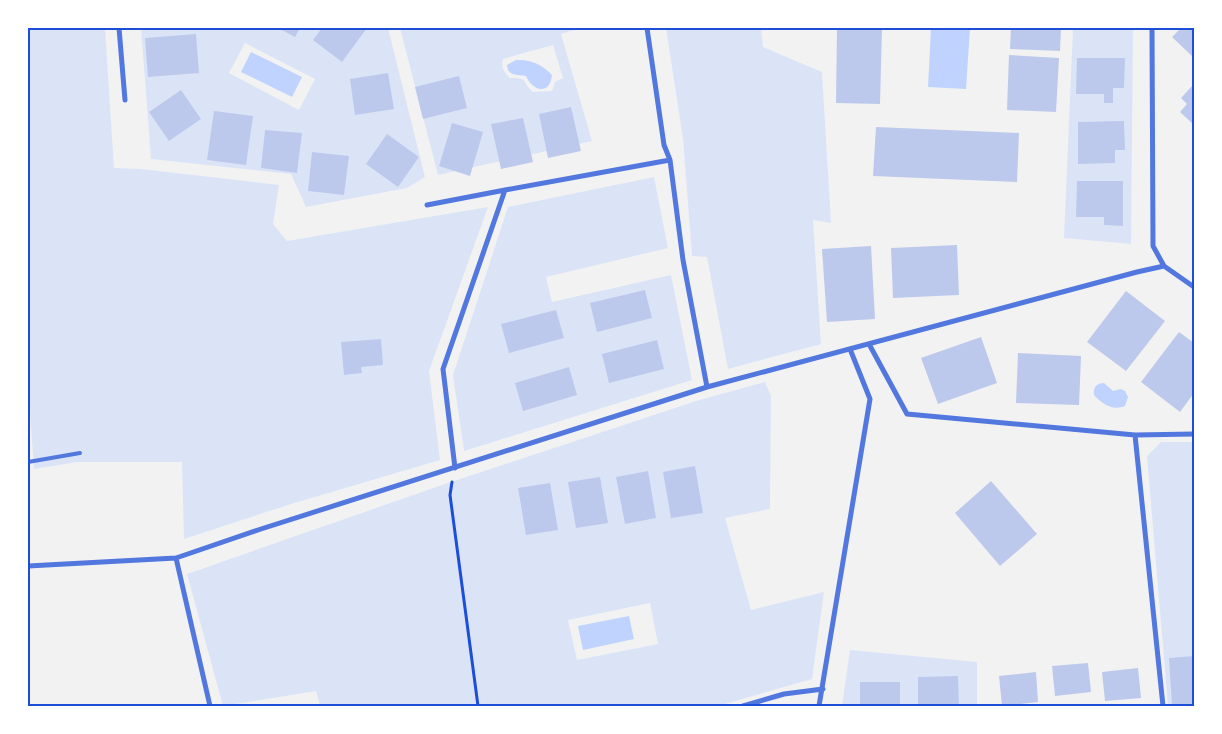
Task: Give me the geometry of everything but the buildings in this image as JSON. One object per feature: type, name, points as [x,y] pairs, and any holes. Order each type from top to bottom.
[{"type":"street","points":[[119,28],[125,100]]},
{"type":"street","points":[[647,28],[664,145],[670,160],[683,260],[707,387]]},
{"type":"street","points":[[1152,28],[1153,246],[1164,266],[1194,287]]},
{"type":"street","points":[[427,205],[670,160]]},
{"type":"street","points":[[455,468],[444,369],[505,190]]},
{"type":"street","points":[[28,566],[176,558],[261,528],[707,387],[1164,266]]},
{"type":"street","points":[[869,344],[908,414],[1135,435],[1194,434]]},
{"type":"street","points":[[820,706],[870,399],[850,349]]},
{"type":"street","points":[[1135,435],[1163,706]]},
{"type":"street","points":[[176,558],[210,706]]},
{"type":"street","points":[[743,706],[784,694],[823,689]]},
{"type":"lane","points":[[28,462],[80,453]]},
{"type":"path","points":[[455,468],[450,495],[478,706]]},
{"type":"shaded area","points":[[28,28],[105,28],[114,168],[141,169],[279,185],[273,224],[287,241],[488,207],[429,371],[440,460],[291,504],[184,539],[182,462],[77,462],[34,469],[28,384]]},
{"type":"shaded area","points":[[141,28],[388,28],[425,177],[407,188],[306,207],[291,174],[151,159]],"holes":[[[245,43],[315,79],[299,110],[229,73]]]},
{"type":"shaded area","points":[[400,28],[581,28],[561,34],[592,141],[438,175]],"holes":[[[553,45],[563,78],[555,82],[552,91],[533,92],[524,80],[508,76],[502,67],[503,59]]]},
{"type":"shaded area","points":[[666,28],[761,28],[763,47],[822,72],[831,223],[813,220],[821,344],[728,369],[707,257],[692,256],[683,139]]},
{"type":"shaded area","points":[[1073,28],[1133,28],[1131,244],[1064,238]]},
{"type":"shaded area","points":[[654,177],[668,248],[546,277],[552,302],[671,275],[692,380],[464,451],[453,375],[508,207]]},
{"type":"shaded area","points":[[765,382],[771,396],[770,509],[725,518],[751,610],[824,592],[812,679],[718,706],[320,706],[316,691],[223,706],[187,574],[442,485],[696,401]],"holes":[[[650,603],[658,644],[577,660],[568,620]]]},
{"type":"shaded area","points":[[1161,442],[1194,442],[1194,706],[1168,706],[1147,456]]},
{"type":"shaded area","points":[[850,650],[977,662],[977,706],[842,706]]},
{"type":"water","points":[[931,28],[970,28],[966,89],[928,87]]},
{"type":"water","points":[[251,52],[302,77],[292,97],[241,72]]},
{"type":"water","points":[[516,60],[531,61],[544,68],[552,75],[548,86],[541,89],[537,88],[526,76],[509,72],[507,65]]},
{"type":"water","points":[[1104,383],[1113,391],[1121,389],[1125,391],[1128,397],[1125,406],[1116,408],[1108,406],[1094,395],[1096,386]]},
{"type":"water","points":[[629,616],[634,639],[583,650],[578,626]]}]
